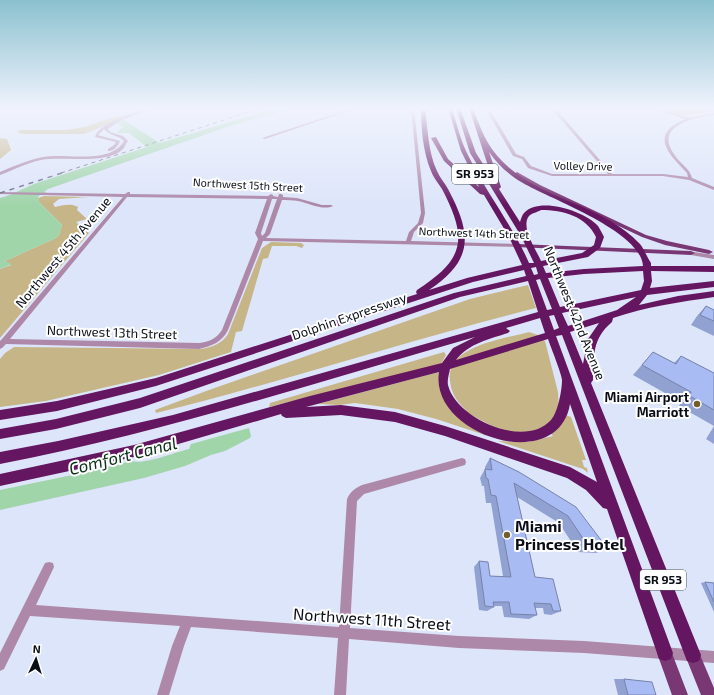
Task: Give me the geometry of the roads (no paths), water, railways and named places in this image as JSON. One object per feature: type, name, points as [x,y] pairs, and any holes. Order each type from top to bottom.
[{"type":"highway","points":[[427,140],[430,159],[434,172],[444,187]]},
{"type":"highway","points":[[390,305],[420,292],[438,281],[452,267],[461,251],[463,238],[459,220],[444,187],[438,167],[434,140]]},
{"type":"highway","points":[[435,140],[440,152],[446,160],[479,189],[494,206]]},
{"type":"highway","name":"SR 953","points":[[459,140],[464,153],[518,246],[526,265],[664,653]]},
{"type":"highway","name":"Northwest 42nd Avenue","points":[[469,140],[473,153],[531,246],[588,386],[693,655]]},
{"type":"highway","points":[[483,140],[502,198]]},
{"type":"highway","points":[[0,480],[112,456],[265,415],[310,401],[462,362],[618,314],[629,308],[639,299],[646,289],[649,273],[643,256],[630,239],[604,220],[526,183],[498,161],[484,140]]},
{"type":"highway","points":[[0,415],[57,406],[156,382],[470,280],[514,269],[585,255],[595,249],[600,239],[596,227],[586,218],[573,212],[553,208],[538,209],[527,214],[523,222],[525,236]]},
{"type":"highway","name":"Dolphin Expressway","points":[[0,434],[62,422],[140,403],[451,297],[509,282],[559,273],[626,268],[714,269]]},
{"type":"highway","points":[[566,378],[565,405],[559,420],[546,431],[526,437],[500,436],[480,428],[463,416],[454,406],[444,387],[444,371],[449,359],[458,350],[471,343],[561,310],[635,293],[673,287],[714,284]]},
{"type":"highway","points":[[588,386],[589,352],[591,343],[596,331],[608,320],[634,308],[678,299],[714,294]]},
{"type":"highway","points":[[0,458],[77,444],[171,421],[383,359],[537,318]]},
{"type":"highway","points":[[265,415],[314,410],[341,410],[384,414],[412,421],[575,475],[599,492],[615,515]]},
{"type":"main road","points":[[498,161],[532,183],[636,233],[664,243],[712,254]]},
{"type":"main road","name":"Northwest 14th Street","points":[[518,246],[712,254]]},
{"type":"main road","name":"SR 953","points":[[664,653],[680,695]]},
{"type":"main road","name":"Northwest 42nd Avenue","points":[[693,655],[709,695]]},
{"type":"street","points":[[0,173],[22,162],[43,156],[102,153],[114,148],[118,143],[114,140]]},
{"type":"street","points":[[0,173],[23,164],[45,158],[62,156],[86,158],[110,154],[119,150],[125,143],[125,140]]},
{"type":"street","points":[[408,243],[412,232],[420,223],[423,214],[415,140]]},
{"type":"street","name":"Volley Drive","points":[[506,140],[514,155],[523,158],[529,167],[552,175],[663,175],[690,179],[714,189]]},
{"type":"street","points":[[581,140],[611,175]]},
{"type":"street","points":[[666,140],[670,154],[690,174],[690,179]]},
{"type":"street","points":[[178,196],[182,194],[182,192]]},
{"type":"street","name":"Northwest 15th Street","points":[[45,194],[182,192],[271,196],[297,199],[322,206],[331,206],[310,199],[280,197]]},
{"type":"street","name":"Northwest 15th Street","points":[[2,193],[102,195],[128,193],[147,196],[271,196]]},
{"type":"street","name":"Northwest 45th Avenue","points":[[2,344],[128,193]]},
{"type":"street","points":[[102,195],[117,198],[114,210]]},
{"type":"street","points":[[114,210],[130,198],[147,196]]},
{"type":"street","points":[[271,196],[258,233],[261,239],[267,234],[280,197]]},
{"type":"street","points":[[266,210],[272,208],[276,210]]},
{"type":"street","name":"Northwest 14th Street","points":[[261,239],[518,246]]},
{"type":"street","name":"Northwest 13th Street","points":[[2,344],[199,346],[210,344],[218,340],[226,330],[261,239]]},
{"type":"street","points":[[340,695],[352,504],[354,495],[366,489],[462,462]]},
{"type":"street","points":[[0,665],[49,567]]},
{"type":"street","name":"Northwest 11th Street","points":[[27,610],[458,642],[584,646],[714,657]]},
{"type":"street","points":[[163,695],[178,646],[188,621]]},
{"type":"railway","points":[[61,173],[161,140]]},
{"type":"railway","points":[[0,193],[65,172]]},
{"type":"place","name":"Miami Airport Marriott","points":[[697,404]]},
{"type":"place","name":"Miami Princess Hotel","points":[[507,535]]},
{"type":"water label","name":"Comfort Canal","points":[[123,456]]}]
